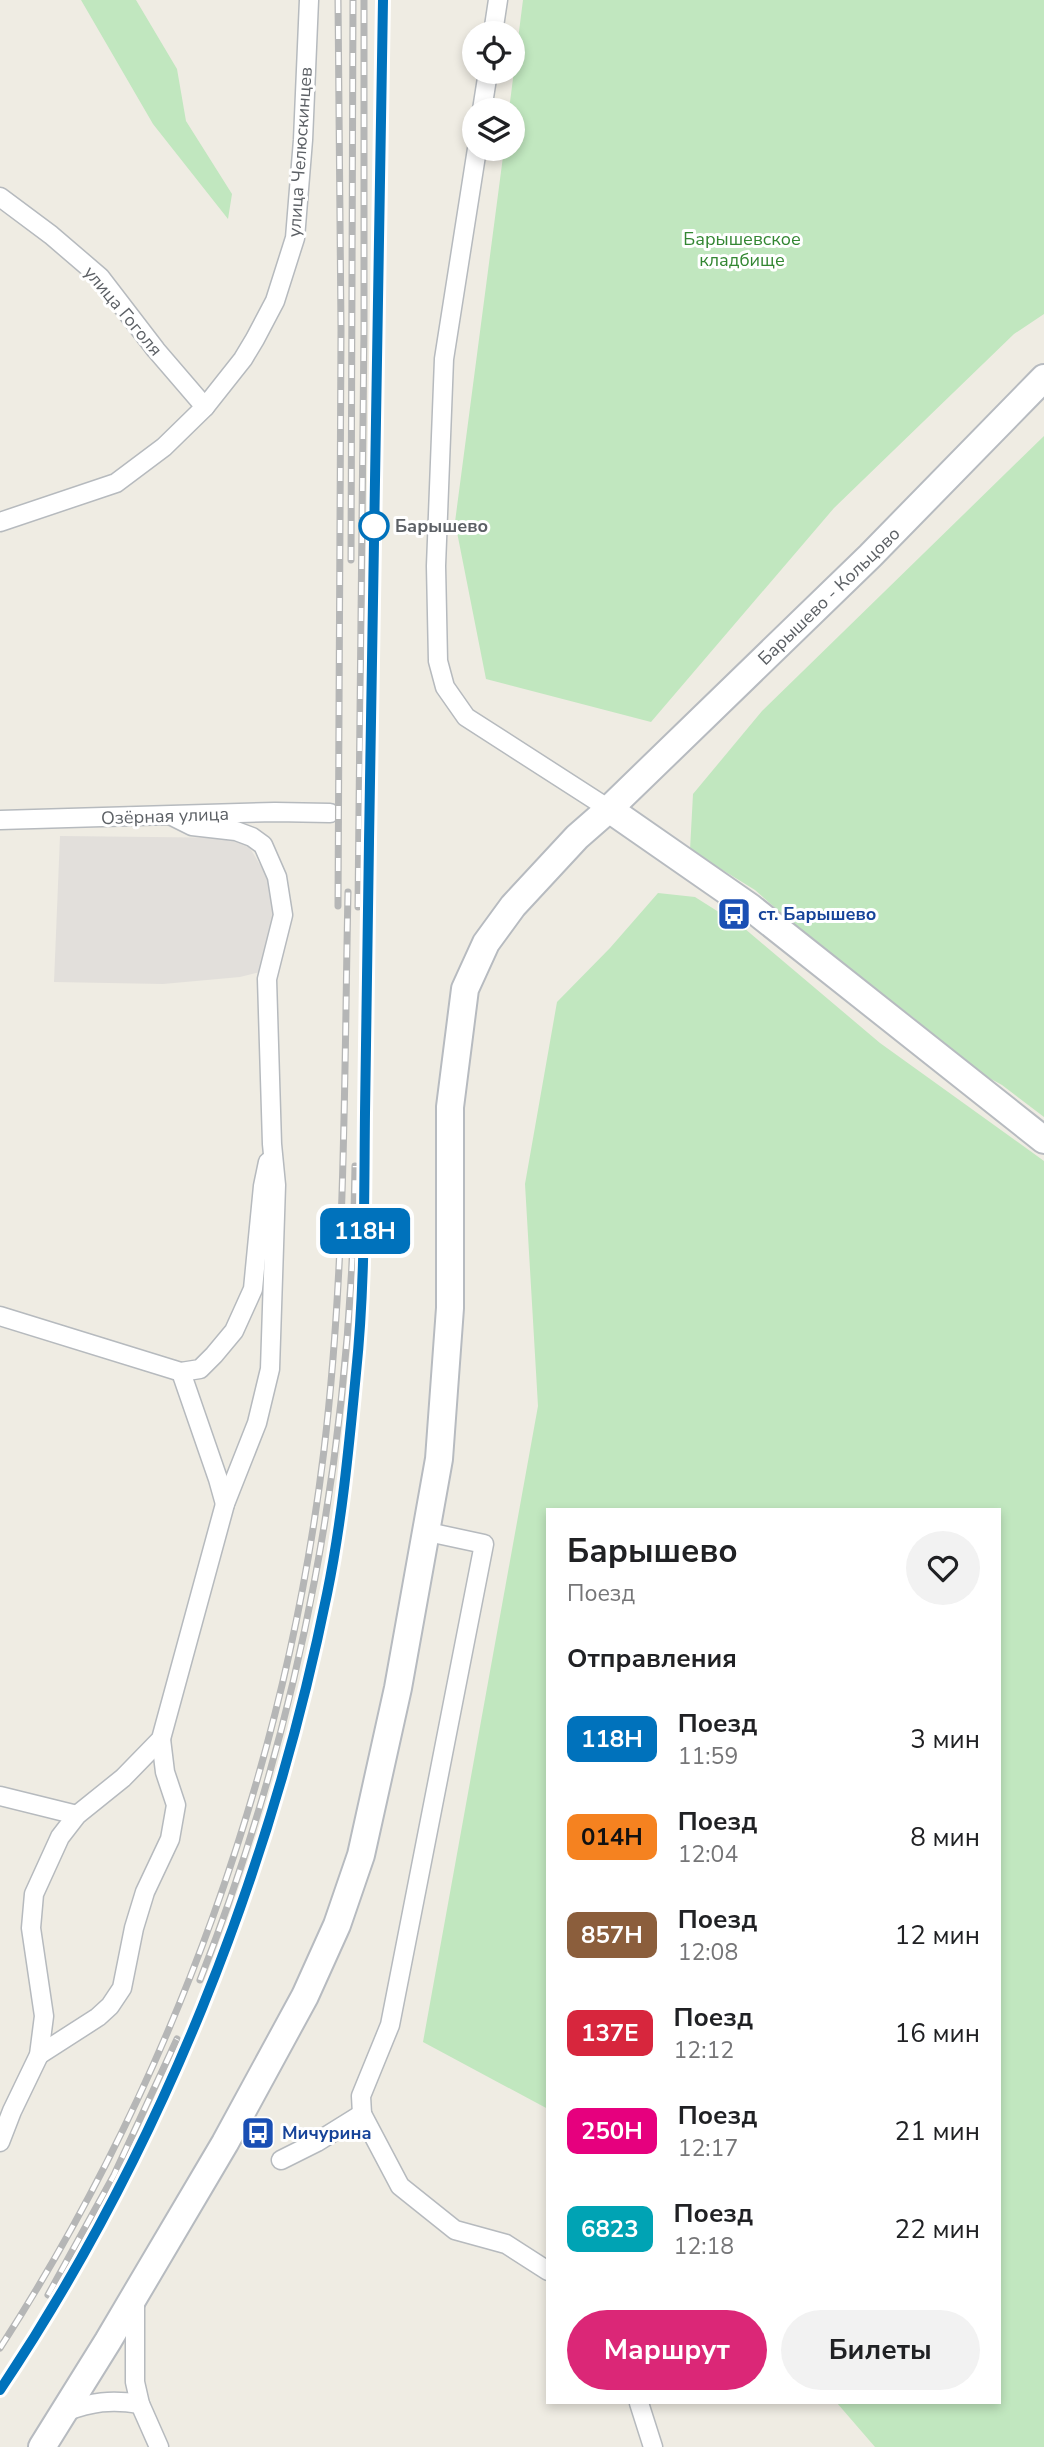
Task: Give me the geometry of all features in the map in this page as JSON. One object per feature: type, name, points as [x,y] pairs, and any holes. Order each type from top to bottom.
[{"type":"main road","name":"Барышево - Кольцово","points":[[42,2447],[225,2143],[305,1996],[337,1925],[364,1842],[398,1688],[439,1459],[450,1308],[450,1107],[465,989],[486,943],[513,906],[577,837],[870,556],[1044,378]]},
{"type":"main road","points":[[609,809],[750,907],[1044,1140]]},
{"type":"street","name":"улица Челюскинцев","points":[[0,522],[116,483],[164,447],[205,407],[255,340],[275,300],[295,238],[303,140],[309,0]]},
{"type":"street","points":[[495,21],[498,0]]},
{"type":"street","points":[[475,161],[444,359],[436,566],[438,662],[445,687],[466,718],[609,809]]},
{"type":"street","name":"улица Гоголя","points":[[0,197],[51,235],[100,277],[156,350],[205,407]]},
{"type":"street","name":"Озёрная улица","points":[[0,820],[275,812],[330,813]]},
{"type":"street","points":[[39,2055],[98,2017],[110,2006],[122,1988],[125,1961],[145,1892],[170,1839],[176,1805],[165,1772],[161,1739],[225,1504],[257,1423],[270,1369],[276,1185],[272,1144],[267,979],[283,915],[277,877],[262,845],[252,837],[236,831],[191,827],[172,816]]},
{"type":"street","points":[[0,1316],[181,1372],[200,1369],[234,1331],[253,1289],[263,1186],[272,1144]]},
{"type":"street","points":[[181,1372],[225,1504]]},
{"type":"street","points":[[428,1532],[484,1544],[390,2025],[362,2096],[362,2114],[400,2186],[455,2230],[506,2244],[546,2270]]},
{"type":"street","points":[[0,2142],[39,2055],[44,2016],[31,1928],[34,1894],[60,1837],[76,1815],[123,1778],[161,1739]]},
{"type":"street","points":[[0,1796],[76,1815]]},
{"type":"street","points":[[281,2160],[317,2142],[362,2114]]},
{"type":"street","points":[[135,2294],[135,2382],[140,2403],[159,2447]]},
{"type":"street","points":[[64,2412],[114,2399],[140,2403]]},
{"type":"street","points":[[639,2404],[653,2447]]},
{"type":"shaded area","points":[[60,836],[244,838],[269,880],[275,927],[260,972],[240,977],[163,984],[54,982]]},
{"type":"green space","points":[[81,0],[136,0],[177,69],[186,121],[232,194],[228,219],[153,124]]},
{"type":"green space","name":"Барышевское кладбище","points":[[523,0],[1044,0],[1044,314],[1014,334],[834,508],[651,722],[486,679],[455,522],[502,161],[525,161],[525,98],[511,98],[512,84],[525,84],[525,21],[520,21]]},
{"type":"green space","points":[[1044,436],[1044,1117],[1002,1085],[950,1057],[914,1018],[824,951],[755,890],[690,850],[693,794],[762,711]]},
{"type":"green space","points":[[658,893],[695,897],[744,928],[880,1043],[1044,1161],[1044,2447],[875,2447],[838,2404],[1001,2404],[1001,1508],[546,1508],[546,2108],[423,2042],[538,1406],[525,1184],[557,1002],[610,948]]},
{"type":"railway","points":[[338,0],[341,330],[338,906]]},
{"type":"railway","points":[[351,560],[353,0]]},
{"type":"railway","points":[[358,907],[364,329],[364,0]]},
{"type":"railway","points":[[0,2390],[60,2295],[114,2197],[163,2095],[207,1992],[248,1882],[284,1770],[314,1656],[336,1541],[357,1377],[365,1254],[383,0]]},
{"type":"railway","points":[[0,2348],[62,2245],[118,2139],[169,2030],[213,1917],[250,1803],[282,1686],[306,1569],[324,1450],[331,1381],[343,1171],[348,892]]},
{"type":"railway","points":[[200,1980],[236,1882],[267,1783],[315,1580],[332,1477],[344,1374],[352,1270],[355,1166]]},
{"type":"railway","points":[[48,2295],[114,2175],[177,2039]]},
{"type":"train","name":"118Н","points":[[0,2390],[56,2302],[123,2180],[156,2115],[219,1962],[255,1865],[293,1736],[309,1675],[337,1540],[357,1367],[366,1213],[366,1038],[383,0]]},
{"type":"place","name":"Барышево","points":[[374,526]]},
{"type":"place","name":"ст. Барышево","points":[[734,914]]},
{"type":"place","name":"Мичурина","points":[[258,2133]]}]
